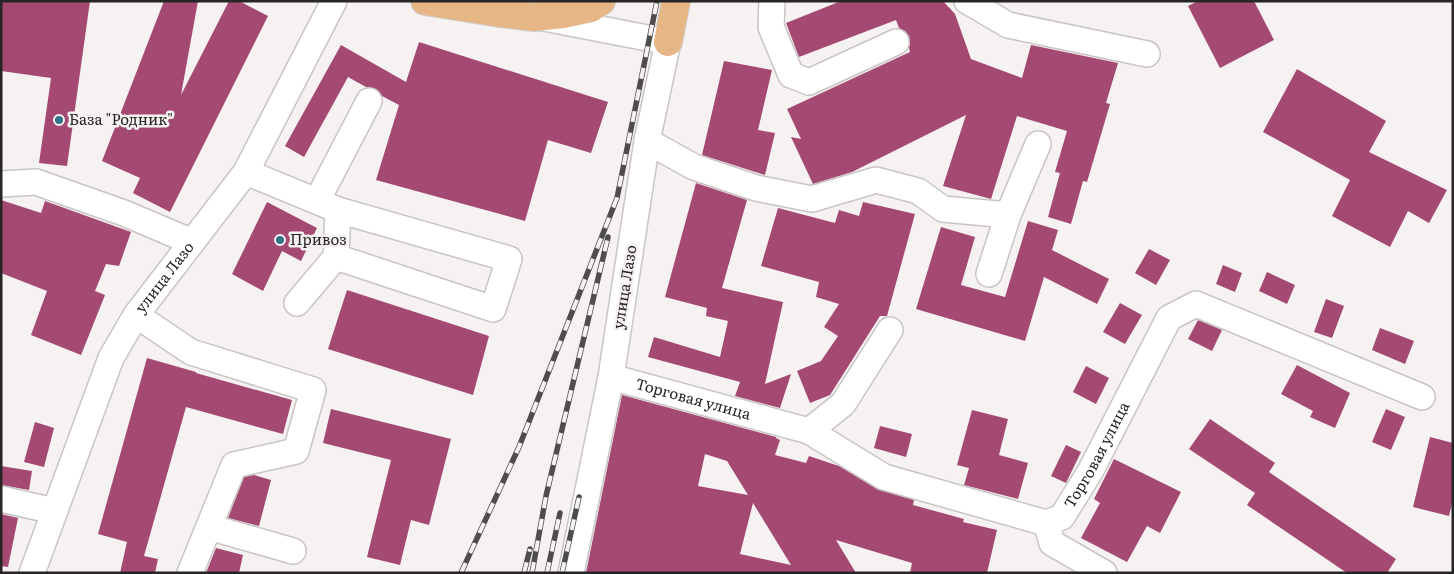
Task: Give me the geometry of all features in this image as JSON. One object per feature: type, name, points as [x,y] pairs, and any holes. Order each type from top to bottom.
[{"type":"main road","points":[[436,2],[500,13],[534,16],[563,14],[592,8],[601,1]]},
{"type":"main road","name":"улица Лазо","points":[[668,42],[676,1]]},
{"type":"street","name":"улица Лазо","points":[[32,573],[111,358],[136,315],[246,172],[334,1]]},
{"type":"street","points":[[772,1],[771,27],[791,76],[809,82],[896,42]]},
{"type":"street","points":[[967,1],[1008,25],[1148,54]]},
{"type":"street","points":[[534,16],[668,42]]},
{"type":"street","name":"улица Лазо","points":[[571,573],[611,378],[647,141],[668,42]]},
{"type":"street","points":[[297,303],[336,257],[328,206],[369,101]]},
{"type":"street","points":[[647,141],[694,167],[756,188],[812,198],[876,180],[918,190],[943,209],[1008,215]]},
{"type":"street","points":[[989,274],[1008,215],[1038,144]]},
{"type":"street","points":[[246,172],[328,206],[509,259],[493,309],[336,257]]},
{"type":"street","points":[[1,184],[36,182],[124,213],[192,242]]},
{"type":"street","name":"Торговая улица","points":[[611,378],[809,431],[884,477],[1046,523],[1062,517],[1091,470],[1169,318],[1196,304],[1422,397]]},
{"type":"street","points":[[136,315],[191,352],[313,390],[296,450],[234,465],[190,573]]},
{"type":"street","points":[[809,431],[843,404],[890,330]]},
{"type":"street","points":[[1,499],[54,511]]},
{"type":"street","points":[[1046,523],[1052,543],[1104,573]]},
{"type":"street","points":[[209,527],[293,551]]},
{"type":"building","name":"База \"Родник\"","points":[[1,1],[90,1],[67,166],[39,163],[51,78],[1,71]]},
{"type":"building","points":[[164,1],[198,1],[181,95],[229,1],[239,1],[268,16],[170,212],[133,193],[140,178],[102,161]]},
{"type":"building","points":[[841,1],[943,1],[955,14],[971,59],[1022,78],[1031,45],[1118,63],[1106,103],[1110,104],[1087,182],[1083,181],[1071,224],[1048,217],[1060,173],[1055,172],[1067,131],[1017,116],[991,199],[943,186],[966,115],[852,172],[813,184],[791,137],[801,139],[787,109],[910,52],[909,36],[899,28],[896,20],[799,57],[786,23]]},
{"type":"building","points":[[1198,1],[1254,1],[1274,40],[1220,68],[1188,6]]},
{"type":"building","points":[[419,42],[608,102],[591,153],[548,140],[525,221],[376,180],[399,105],[382,96],[376,89],[366,87],[348,77],[304,157],[285,146],[341,45],[406,82]]},
{"type":"building","points":[[724,61],[772,70],[758,130],[775,133],[765,175],[702,155]]},
{"type":"building","points":[[1297,69],[1386,121],[1369,152],[1447,190],[1429,223],[1408,211],[1390,247],[1332,216],[1350,180],[1263,132]]},
{"type":"building","points":[[696,183],[747,200],[722,288],[783,302],[765,384],[791,374],[780,408],[735,396],[740,382],[648,357],[654,337],[720,357],[728,321],[706,316],[707,308],[665,297]]},
{"type":"building","points":[[1,200],[41,213],[45,201],[131,232],[119,266],[106,264],[95,291],[105,295],[81,355],[31,335],[47,291],[1,273]]},
{"type":"building","name":"Привоз","points":[[267,202],[317,228],[301,261],[282,251],[263,291],[232,274]]},
{"type":"building","points":[[863,202],[915,214],[887,316],[880,316],[830,395],[810,403],[797,371],[821,361],[838,336],[824,327],[839,304],[816,297],[819,282],[761,266],[778,208],[835,223],[839,210],[859,216]]},
{"type":"building","points":[[1028,221],[1058,230],[1052,250],[1109,279],[1097,304],[1044,277],[1025,341],[916,309],[941,227],[975,237],[961,285],[1005,297]]},
{"type":"building","points":[[1149,249],[1170,260],[1156,285],[1135,273]]},
{"type":"building","points":[[1223,265],[1242,273],[1235,292],[1216,284]]},
{"type":"building","points":[[1267,272],[1295,285],[1287,304],[1259,291]]},
{"type":"building","points":[[347,290],[489,336],[473,395],[328,349]]},
{"type":"building","points":[[1326,299],[1344,306],[1332,338],[1314,332]]},
{"type":"building","points":[[1120,303],[1142,315],[1125,344],[1103,332]]},
{"type":"building","points":[[1198,320],[1222,330],[1212,351],[1188,339]]},
{"type":"building","points":[[1380,328],[1414,341],[1405,364],[1372,350]]},
{"type":"building","points":[[147,358],[292,400],[283,434],[186,407],[144,556],[158,559],[155,573],[120,573],[127,542],[98,534]]},
{"type":"building","points":[[1297,365],[1350,393],[1335,428],[1310,417],[1313,411],[1281,394]]},
{"type":"building","points":[[1086,366],[1109,378],[1096,404],[1073,392]]},
{"type":"building","points":[[622,395],[776,437],[780,440],[775,455],[806,463],[809,456],[839,466],[877,489],[914,500],[913,505],[964,519],[963,522],[997,530],[987,573],[910,573],[912,563],[836,540],[856,573],[586,573]],"holes":[[[705,454],[727,461],[748,495],[698,486]],[[753,503],[791,565],[740,554]]]},
{"type":"building","points":[[331,409],[451,439],[429,525],[411,520],[400,565],[367,557],[391,460],[323,443]]},
{"type":"building","points":[[1386,409],[1405,417],[1391,450],[1372,442]]},
{"type":"building","points":[[972,410],[1008,419],[999,455],[1028,463],[1018,499],[964,485],[969,468],[957,465]]},
{"type":"building","points":[[1210,419],[1275,463],[1269,472],[1396,559],[1387,573],[1347,573],[1247,505],[1255,493],[1189,449]]},
{"type":"building","points":[[35,422],[54,428],[44,467],[24,462]]},
{"type":"building","points":[[880,426],[912,434],[906,457],[874,448]]},
{"type":"building","points":[[1430,437],[1453,443],[1453,500],[1449,516],[1413,507]]},
{"type":"building","points":[[1066,445],[1081,452],[1066,483],[1051,476]]},
{"type":"building","points":[[1114,459],[1181,492],[1160,533],[1147,526],[1127,562],[1081,538],[1100,503],[1094,499]]},
{"type":"building","points":[[1,466],[32,471],[29,490],[1,485]]},
{"type":"building","points":[[254,475],[271,480],[259,526],[228,518],[244,477]]},
{"type":"building","points":[[1,514],[18,518],[8,567],[1,566]]},
{"type":"building","points":[[216,548],[243,555],[239,573],[206,573]]},
{"type":"railway","points":[[461,573],[519,447],[617,198],[657,1]]},
{"type":"railway","points":[[532,573],[546,496],[608,237]]},
{"type":"railway","points":[[562,573],[579,497]]},
{"type":"railway","points":[[547,573],[560,513]]},
{"type":"railway","points":[[524,573],[530,549]]},
{"type":"place","name":"База \"Родник\"","points":[[59,120]]},
{"type":"place","name":"Привоз","points":[[280,240]]}]
